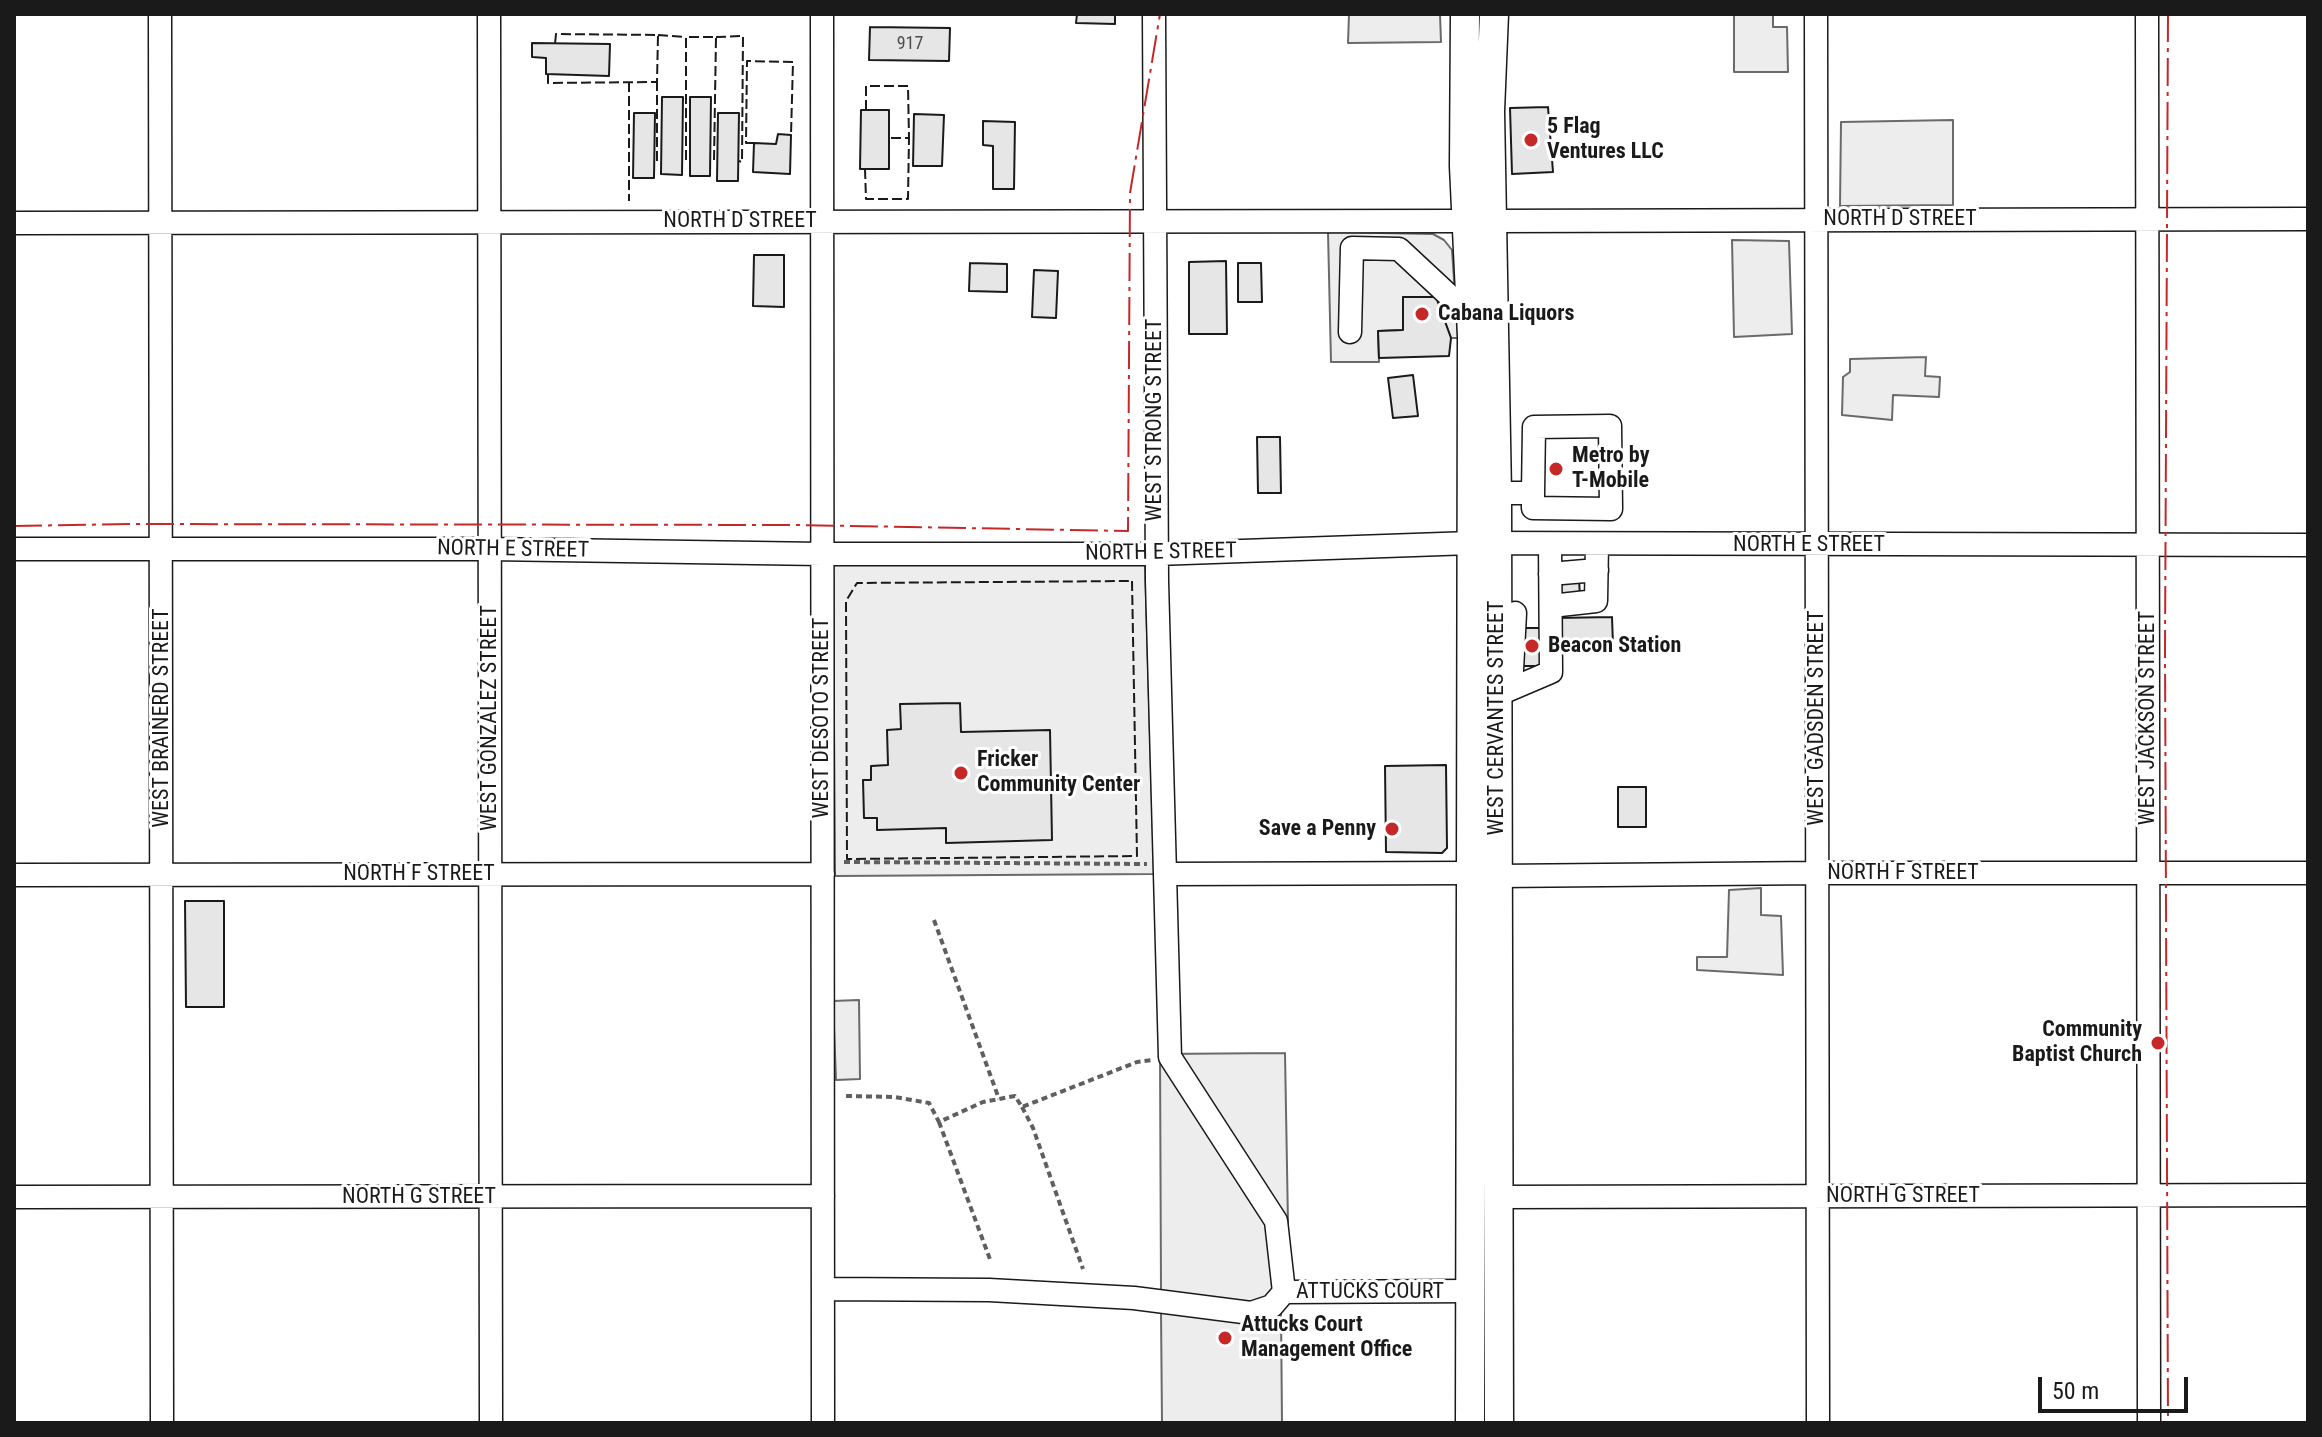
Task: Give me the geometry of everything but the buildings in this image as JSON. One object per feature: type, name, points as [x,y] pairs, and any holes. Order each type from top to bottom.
[{"type":"main road","name":"WEST CERVANTES STREET","points":[[1465,14],[1478,221],[1496,300],[1497,493],[1484,543],[1506,613],[1504,692],[1470,1034],[1470,1423]]},
{"type":"main road","name":"WEST CERVANTES STREET","points":[[1494,14],[1490,111],[1471,316],[1484,543],[1484,875],[1498,1197],[1499,1423]]},
{"type":"main road","points":[[1470,1034],[1482,1074],[1482,1182],[1487,1193],[1498,1197]]},
{"type":"main road","points":[[1470,1291],[1484,1310],[1486,1423]]},
{"type":"street","name":"WEST BRAINERD STREET","points":[[160,14],[162,1423]]},
{"type":"street","name":"WEST GONZALEZ STREET","points":[[489,14],[491,1423]]},
{"type":"street","name":"WEST DESOTO STREET","points":[[822,14],[823,1423]]},
{"type":"street","name":"WEST STRONG STREET","points":[[1154,14],[1156,554],[1170,1057]]},
{"type":"street","name":"WEST GADSDEN STREET","points":[[1816,14],[1818,1423]]},
{"type":"street","name":"WEST JACKSON STREET","points":[[2147,14],[2149,1423]]},
{"type":"street","name":"NORTH D STREET","points":[[14,223],[2308,219]]},
{"type":"street","points":[[1378,221],[1378,249]]},
{"type":"street","points":[[1350,332],[1352,248],[1399,249],[1471,316]]},
{"type":"street","points":[[1610,426],[1611,509],[1533,508],[1533,493],[1534,427],[1610,426]]},
{"type":"street","points":[[1497,493],[1533,493]]},
{"type":"street","points":[[1504,692],[1551,672],[1550,574],[1564,509]]},
{"type":"street","name":"NORTH E STREET","points":[[14,549],[1156,554],[1484,543],[2308,545]]},
{"type":"street","points":[[1506,613],[1551,610],[1596,601],[1597,544]]},
{"type":"street","points":[[1550,574],[1597,570]]},
{"type":"street","name":"NORTH F STREET","points":[[14,875],[490,874],[823,868]]},
{"type":"street","name":"NORTH F STREET","points":[[1166,869],[1484,875],[2308,873]]},
{"type":"street","points":[[1170,1057],[1276,1221],[1284,1292]]},
{"type":"street","name":"NORTH G STREET","points":[[1498,1197],[2308,1195]]},
{"type":"street","name":"NORTH G STREET","points":[[14,1197],[823,1196]]},
{"type":"street","name":"ATTUCKS COURT","points":[[823,1289],[989,1290],[1134,1298],[1251,1313],[1272,1306],[1284,1292],[1470,1291]]},
{"type":"path","points":[[823,868],[1166,869]]},
{"type":"path","points":[[934,920],[999,1099]]},
{"type":"path","points":[[1022,1107],[1137,1062],[1170,1057]]},
{"type":"path","points":[[846,1096],[895,1097],[929,1103],[939,1122],[991,1262]]},
{"type":"path","points":[[939,1122],[983,1102],[1015,1096],[1033,1128],[1083,1269]]},
{"type":"shaded area","points":[[1349,14],[1440,14],[1441,42],[1348,43]]},
{"type":"shaded area","points":[[1734,14],[1773,14],[1773,27],[1787,27],[1788,72],[1734,72]]},
{"type":"shaded area","points":[[1953,120],[1953,205],[1840,206],[1841,122]]},
{"type":"shaded area","points":[[1328,232],[1433,234],[1444,240],[1452,250],[1458,338],[1451,338],[1436,297],[1403,297],[1403,330],[1378,331],[1379,362],[1331,362]]},
{"type":"shaded area","points":[[1732,240],[1789,241],[1792,334],[1734,337]]},
{"type":"shaded area","points":[[1926,357],[1925,376],[1940,377],[1939,397],[1893,395],[1892,420],[1842,415],[1843,377],[1850,372],[1850,359]]},
{"type":"shaded area","points":[[833,564],[1145,564],[1154,874],[835,876]]},
{"type":"shaded area","points":[[1761,888],[1761,915],[1781,916],[1783,975],[1697,970],[1697,957],[1727,957],[1729,890]]},
{"type":"shaded area","points":[[859,1000],[860,1079],[836,1080],[833,1001]]},
{"type":"shaded area","points":[[1285,1053],[1288,1223],[1282,1224],[1281,1284],[1265,1298],[1251,1302],[1161,1291],[1160,1054]]},
{"type":"shaded area","points":[[1161,1312],[1276,1316],[1281,1312],[1282,1423],[1162,1423]]},
{"type":"fence","points":[[548,74],[548,83],[657,82],[658,35],[556,34],[555,44]]},
{"type":"fence","points":[[658,35],[686,37]]},
{"type":"fence","points":[[716,37],[743,36],[742,162],[739,161]]},
{"type":"fence","points":[[686,160],[686,37],[716,37],[714,161]]},
{"type":"fence","points":[[754,143],[746,143],[747,61],[793,62],[791,135]]},
{"type":"fence","points":[[629,82],[629,201]]},
{"type":"fence","points":[[657,82],[657,161]]},
{"type":"fence","points":[[866,110],[866,86],[908,86],[909,138],[889,138]]},
{"type":"fence","points":[[865,169],[866,199],[908,199],[909,138]]},
{"type":"fence","points":[[1132,581],[1137,856],[847,859],[846,601],[857,583],[1132,581]]},
{"type":"power","points":[[14,526],[799,525],[1128,531],[1130,193],[1160,14]]},
{"type":"power","points":[[2168,14],[2165,650],[2168,1423]]},
{"type":"place","name":"5 Flag Ventures LLC","points":[[1531,140]]},
{"type":"place","name":"Cabana Liquors","points":[[1422,314]]},
{"type":"place","name":"Metro by T-Mobile","points":[[1556,469]]},
{"type":"place","name":"Beacon Station","points":[[1532,646]]},
{"type":"place","name":"Fricker Community Center","points":[[961,773]]},
{"type":"place","name":"Save a Penny","points":[[1392,829]]},
{"type":"place","name":"Community Baptist Church","points":[[2158,1043]]},
{"type":"place","name":"Attucks Court Management Office","points":[[1225,1338]]}]
